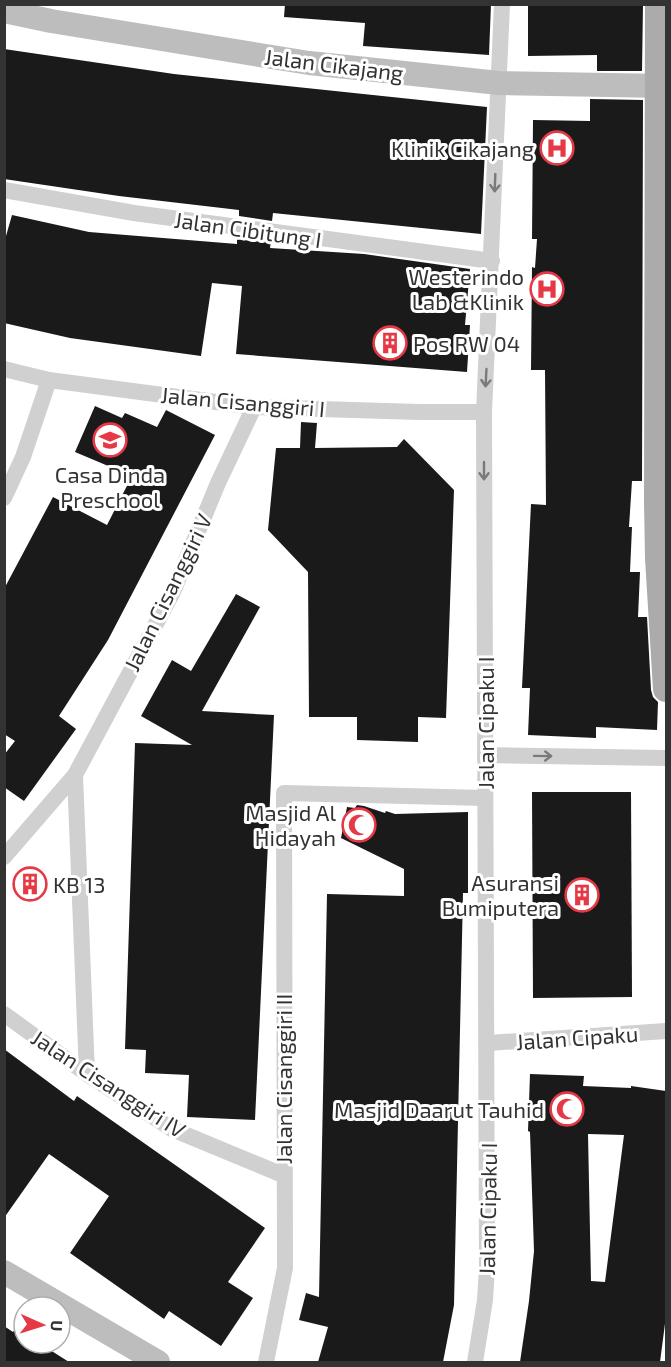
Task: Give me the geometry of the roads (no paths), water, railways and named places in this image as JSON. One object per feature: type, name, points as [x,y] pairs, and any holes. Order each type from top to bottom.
[{"type":"main road","points":[[658,4],[662,86],[662,447],[658,558],[666,689]]},
{"type":"street","name":"Jalan Cipaku I","points":[[474,1362],[488,1269],[484,412],[502,4]]},
{"type":"street","name":"Jalan Cikajang","points":[[4,11],[51,21],[309,63],[499,83],[662,86]]},
{"type":"street","name":"Jalan Cibitung I","points":[[4,190],[134,213],[492,261]]},
{"type":"street","name":"Jalan Cisanggiri I","points":[[4,369],[49,380],[254,406],[484,412]]},
{"type":"street","points":[[4,498],[23,457],[49,380]]},
{"type":"street","name":"Jalan Cisanggiri V","points":[[4,857],[75,775],[172,592],[218,483],[254,406]]},
{"type":"street","points":[[485,755],[666,758]]},
{"type":"street","points":[[75,775],[87,1074]]},
{"type":"street","name":"Jalan Cisanggiri II","points":[[266,1362],[285,1268],[283,1175],[284,793],[485,798]]},
{"type":"street","name":"Jalan Cisanggiri IV","points":[[4,1014],[87,1074],[172,1129],[283,1175]]},
{"type":"street","name":"Jalan Cipaku","points":[[488,1043],[666,1031]]},
{"type":"street","points":[[4,1272],[151,1361]]},
{"type":"place","name":"Klinik Cikajang","points":[[557,148]]},
{"type":"place","name":"Westerindo Lab &Klinik","points":[[547,289]]},
{"type":"place","name":"Pos RW 04","points":[[390,343]]},
{"type":"place","name":"Casa Dinda Preschool","points":[[110,440]]},
{"type":"place","name":"Masjid Al Hidayah","points":[[359,825]]},
{"type":"place","name":"KB 13","points":[[30,884]]},
{"type":"place","name":"Asuransi Bumiputera","points":[[582,895]]},
{"type":"place","name":"Masjid Daarut Tauhid","points":[[567,1109]]}]
